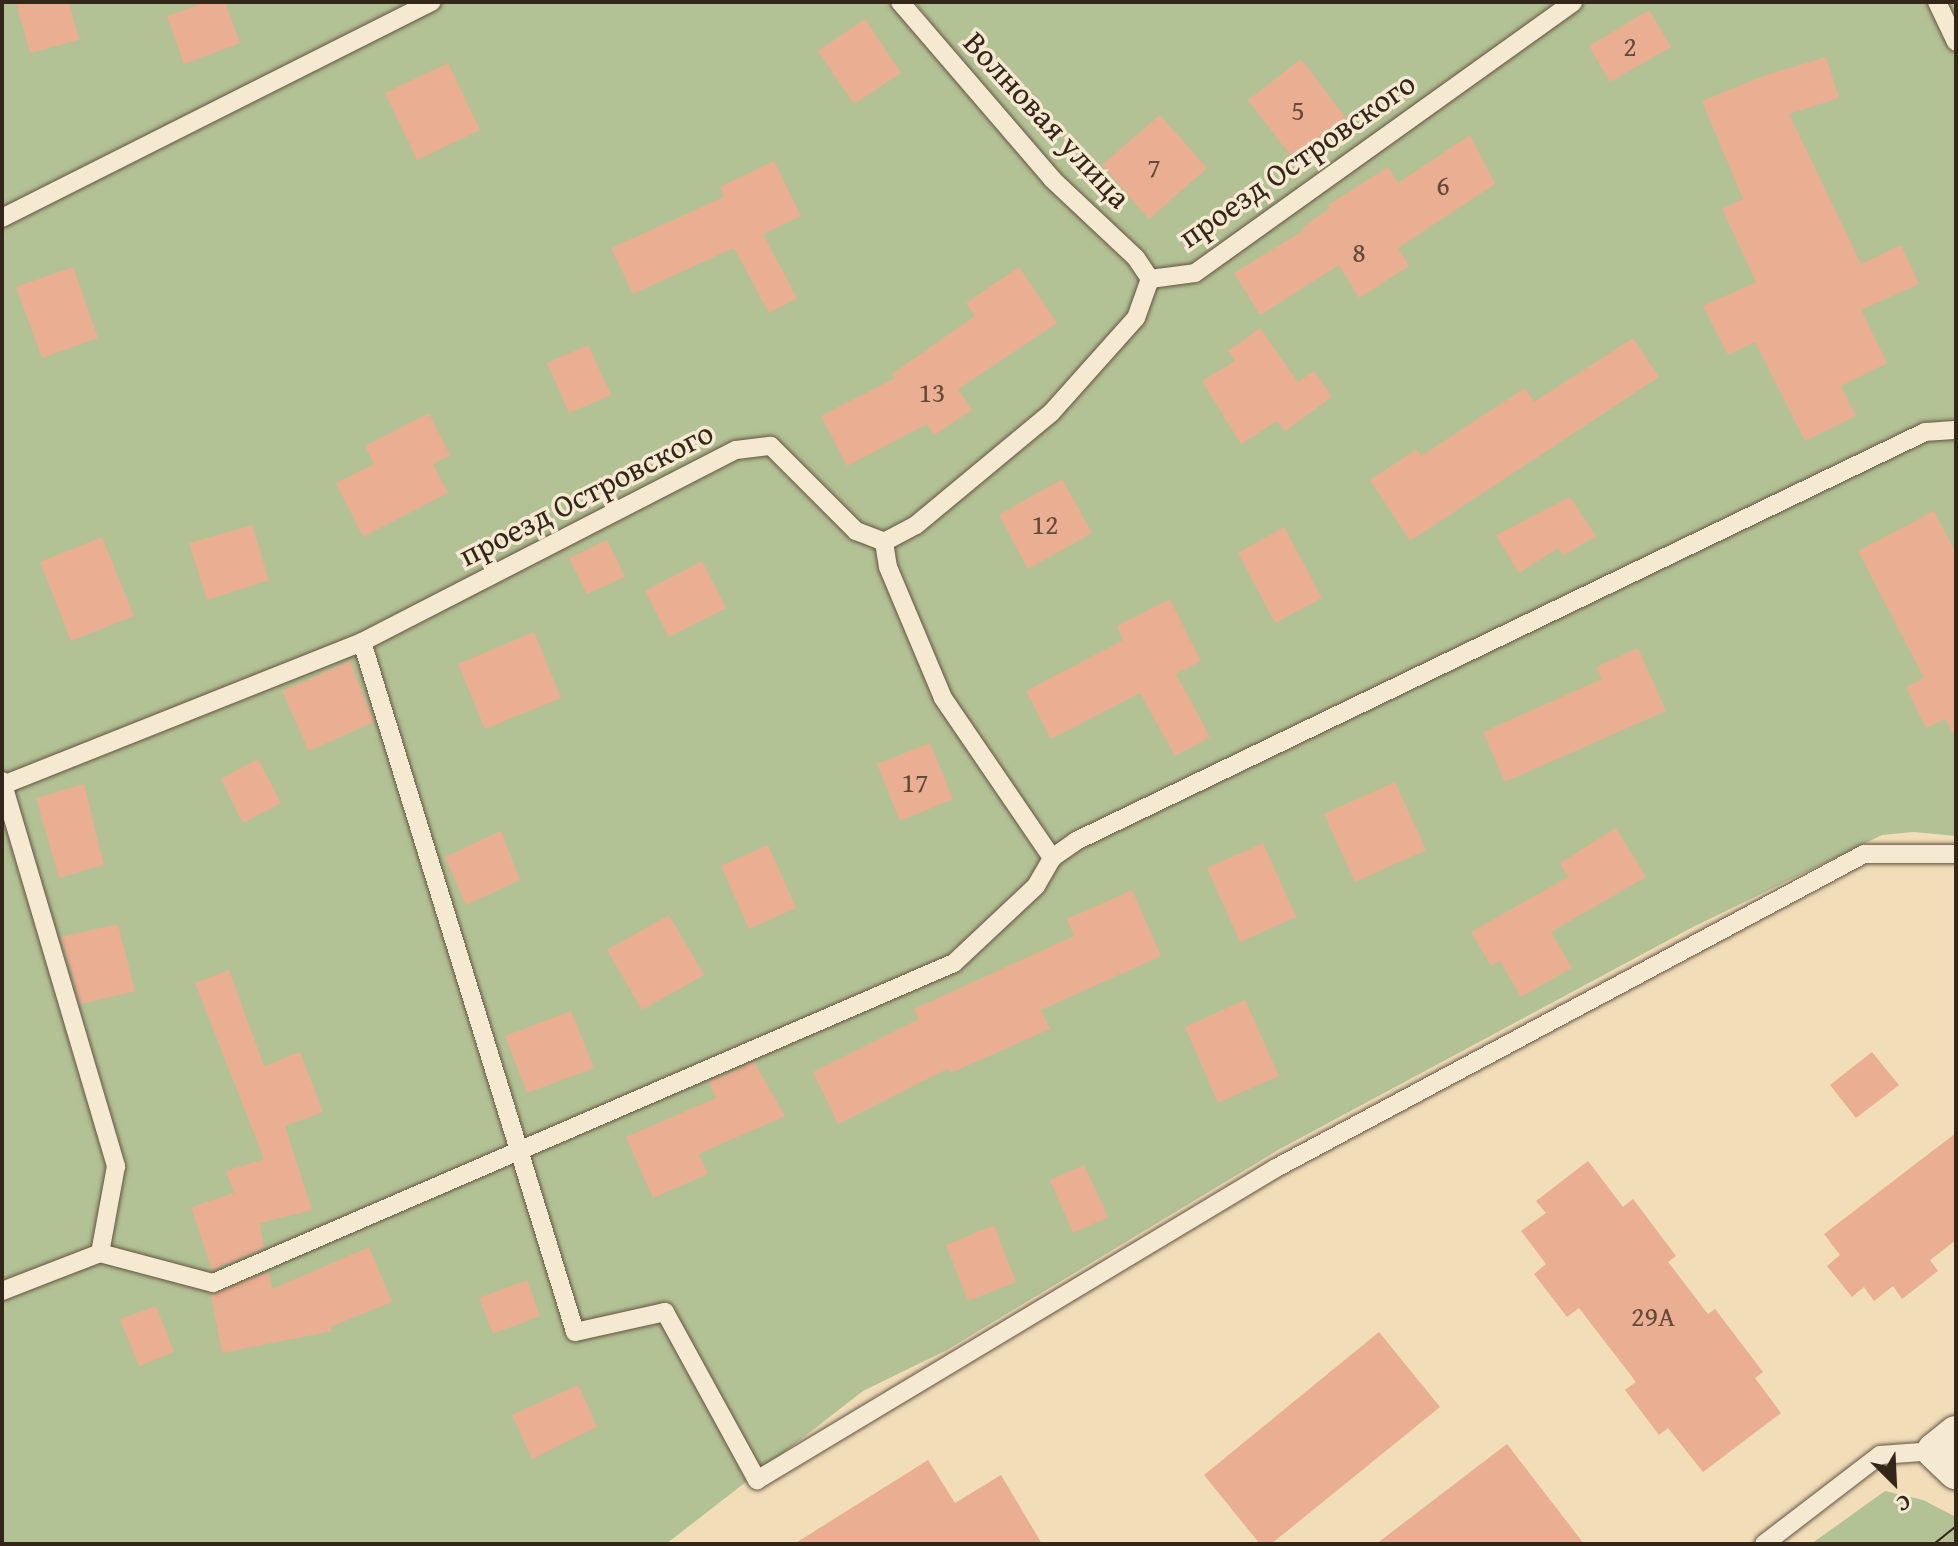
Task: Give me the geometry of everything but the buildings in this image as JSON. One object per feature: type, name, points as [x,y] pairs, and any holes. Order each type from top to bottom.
[{"type":"lane","points":[[2,218],[432,2]]},
{"type":"lane","name":"Волновая улица","points":[[900,2],[1052,179],[1136,258],[1150,279]]},
{"type":"lane","name":"проезд Островского","points":[[1150,279],[1195,273],[1573,2]]},
{"type":"lane","points":[[1937,2],[1956,42]]},
{"type":"lane","points":[[1052,858],[943,698],[888,567],[884,542],[916,525],[1051,413],[1136,318],[1150,279]]},
{"type":"lane","points":[[2,1291],[100,1253],[213,1283],[954,963],[1036,886],[1052,858],[1090,834],[1925,432],[1956,430]]},
{"type":"lane","name":"проезд Островского","points":[[3,783],[362,642],[736,450],[771,446],[856,531],[884,542]]},
{"type":"lane","points":[[362,642],[575,1332],[665,1312],[757,1480],[1276,1168],[1836,868],[1864,854],[1956,854]]},
{"type":"lane","points":[[3,783],[116,1166],[100,1253]]},
{"type":"lane","points":[[1764,1544],[1880,1455],[1949,1452]]},
{"type":"green space","points":[[2,2],[910,2],[935,28],[914,2],[1956,2],[1956,836],[1914,832],[1882,835],[1693,927],[1278,1150],[947,1350],[863,1391],[666,1544],[2,1544]]},
{"type":"green space","points":[[1885,1491],[1923,1500],[1956,1517],[1956,1544],[1811,1544]]},
{"type":"tram line","points":[[1934,1544],[1956,1526]]}]
